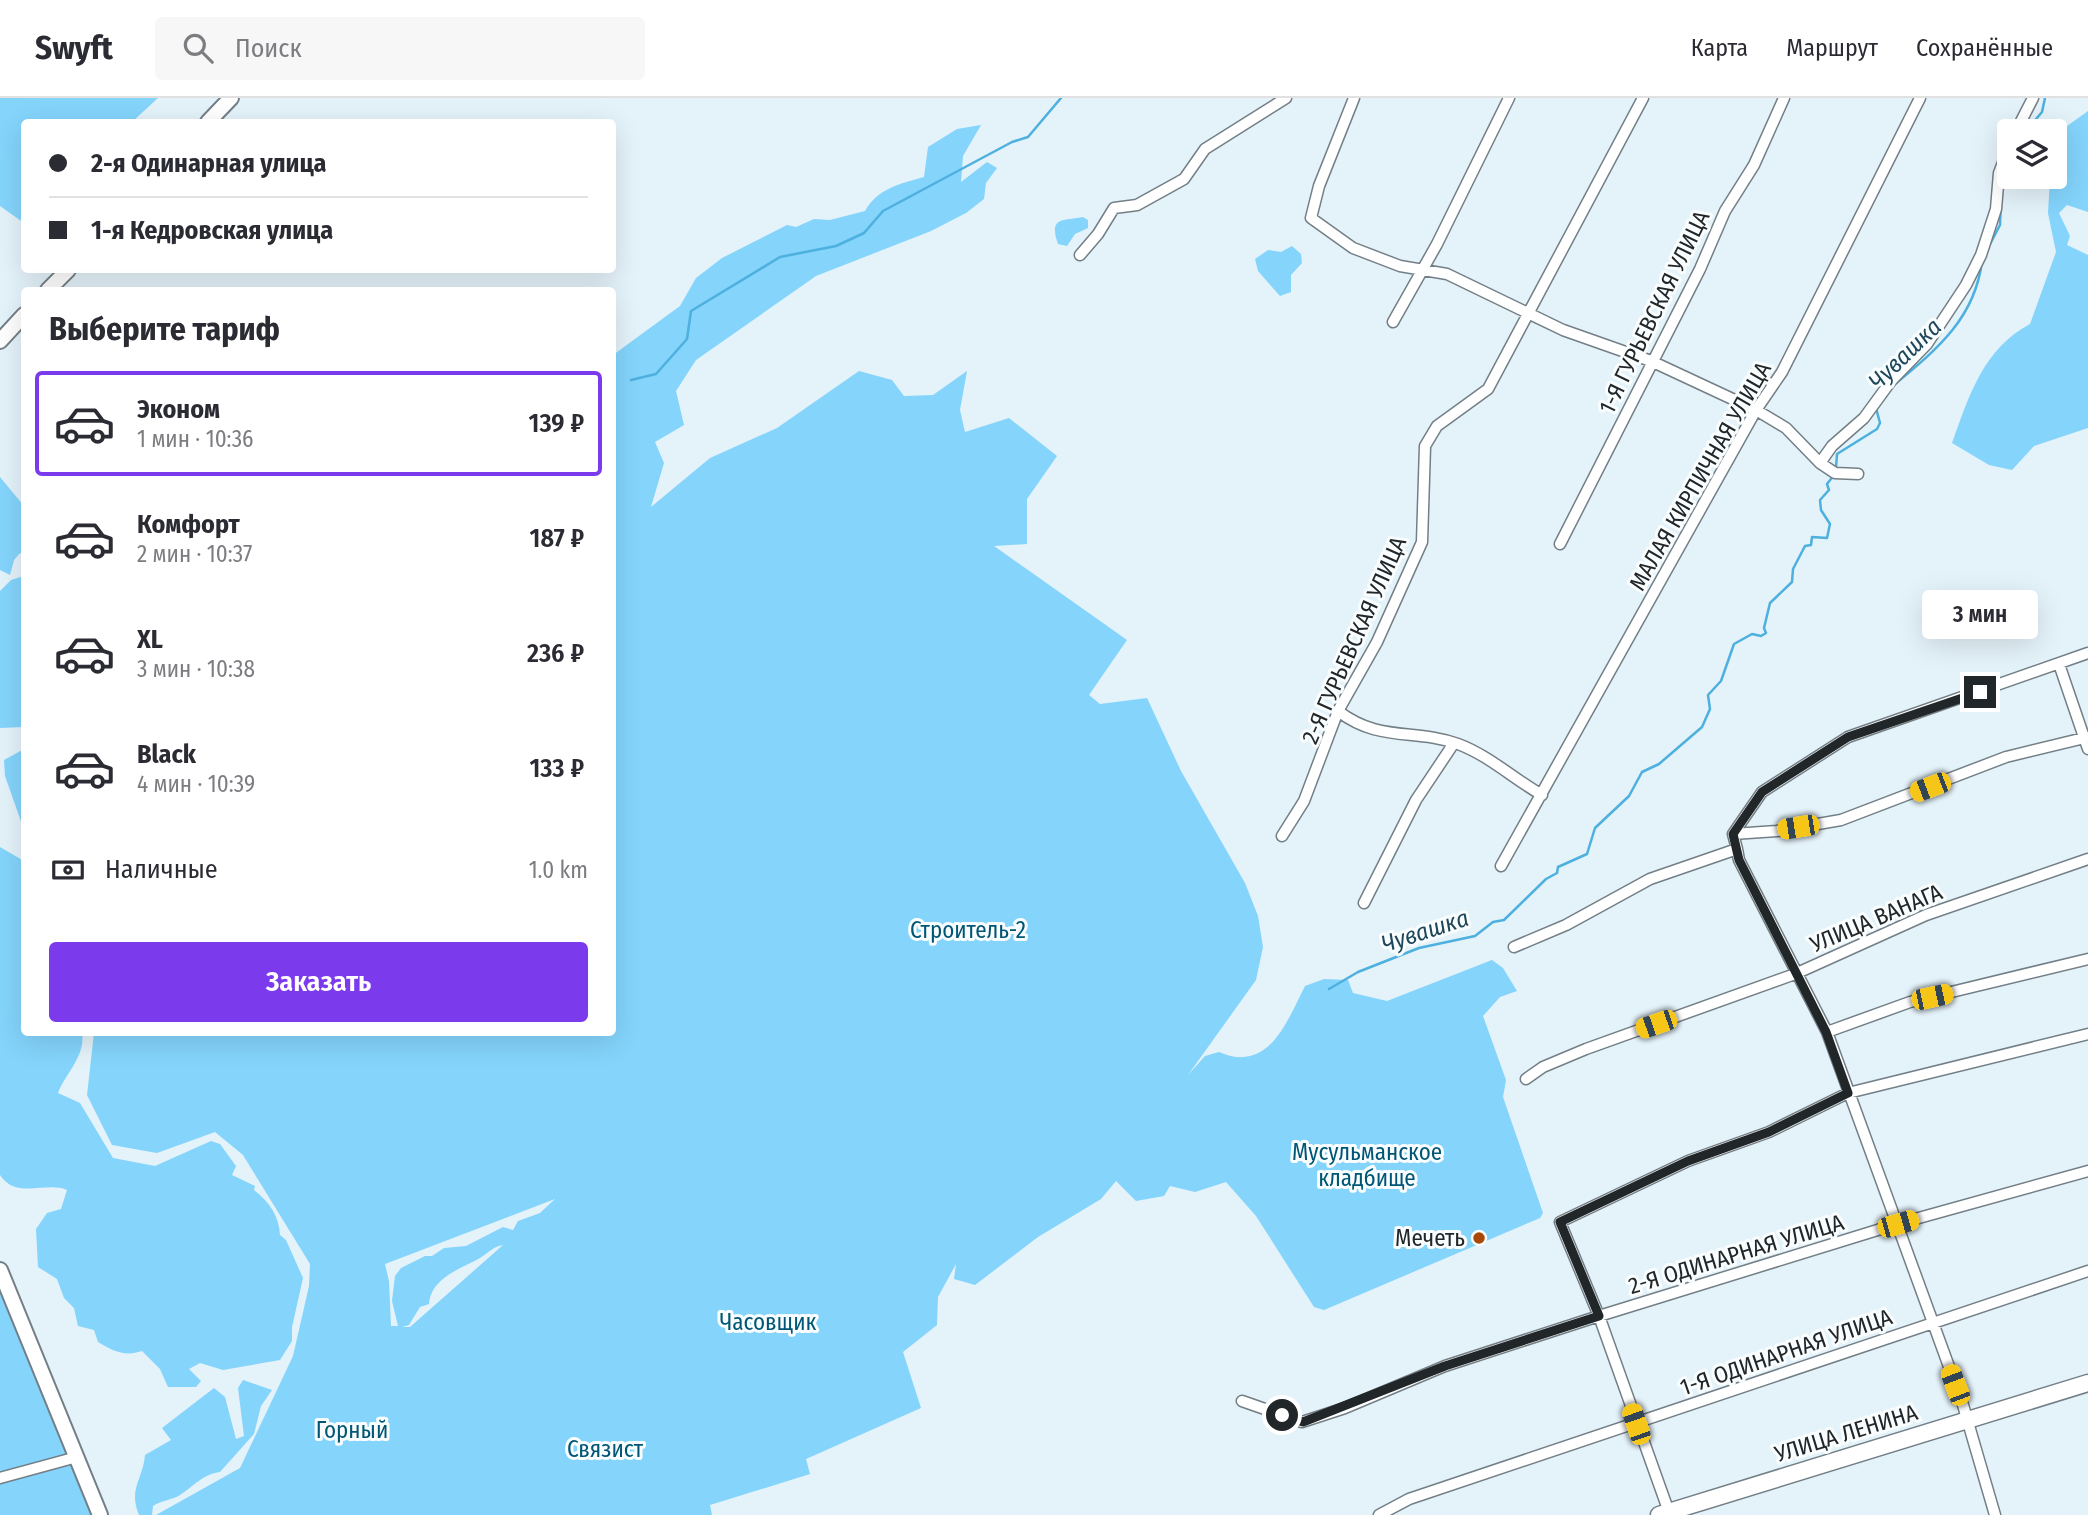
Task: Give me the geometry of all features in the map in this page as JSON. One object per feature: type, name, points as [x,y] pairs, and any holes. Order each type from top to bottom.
[{"type":"main road","points":[[211,119],[231,98]]},
{"type":"main road","points":[[51,287],[65,273]]},
{"type":"main road","points":[[0,341],[21,319]]},
{"type":"main road","points":[[0,1270],[100,1515]]},
{"type":"main road","name":"УЛИЦА ЛЕНИНА","points":[[1666,1514],[2088,1383]]},
{"type":"street","points":[[1080,255],[1098,234],[1114,208],[1137,205],[1184,179],[1205,149],[1286,98]]},
{"type":"street","points":[[1354,98],[1319,186],[1311,218],[1353,248],[1421,272],[1447,274],[1563,330],[1651,360],[1756,410],[1786,428],[1820,463],[1835,473],[1858,474]]},
{"type":"street","points":[[1393,322],[1509,98]]},
{"type":"street","name":"2-Я ГУРЬЕВСКАЯ УЛИЦА","points":[[1283,836],[1304,801],[1338,711],[1377,642],[1422,542],[1425,446],[1437,426],[1488,388],[1643,98]]},
{"type":"street","name":"1-Я ГУРЬЕВСКАЯ УЛИЦА","points":[[1560,544],[1651,360],[1700,269],[1725,211],[1754,165],[1784,98]]},
{"type":"street","name":"МАЛАЯ КИРПИЧНАЯ УЛИЦА","points":[[1501,866],[1756,410],[1782,372],[1920,98]]},
{"type":"street","points":[[2022,119],[2033,98]]},
{"type":"street","points":[[1820,463],[1832,446],[1864,418],[1891,380],[1927,344],[1966,285],[1981,255],[1996,209],[1998,189]]},
{"type":"street","points":[[1995,1515],[1968,1419],[1826,1032],[1739,860],[1733,834],[1762,792],[1848,737],[2088,653]]},
{"type":"street","points":[[2059,664],[2088,749]]},
{"type":"street","points":[[1338,711],[1357,726],[1381,733],[1454,743],[1477,752],[1542,795]]},
{"type":"street","points":[[1733,834],[1841,820],[2006,757],[2086,737]]},
{"type":"street","points":[[1364,903],[1403,824],[1454,743]]},
{"type":"street","points":[[1514,947],[1566,925],[1650,879],[1737,849]]},
{"type":"street","name":"УЛИЦА ВАНАГА","points":[[1526,1079],[1543,1067],[1586,1049],[1795,974],[1926,915],[2088,859]]},
{"type":"street","points":[[1826,1032],[1910,1002],[2088,959]]},
{"type":"street","points":[[1666,1514],[1599,1316],[1560,1222],[1688,1161],[1769,1132],[1848,1093],[2088,1034]]},
{"type":"street","name":"2-Я ОДИНАРНАЯ УЛИЦА","points":[[1242,1401],[1303,1422],[1445,1366],[1599,1316],[1898,1224],[2088,1171]]},
{"type":"street","name":"1-Я ОДИНАРНАЯ УЛИЦА","points":[[1379,1515],[1409,1499],[2088,1271]]},
{"type":"street","points":[[0,1478],[77,1457]]},
{"type":"green space","points":[[0,98],[158,98],[135,119],[21,119],[21,221],[0,206]]},
{"type":"green space","points":[[2088,111],[2088,212],[2067,205],[2059,213],[2070,236],[2067,245],[2088,255],[2088,428],[2034,446],[2012,470],[1989,465],[1952,443],[1972,391],[1989,360],[2014,334],[2030,324],[2056,252],[2048,213],[2049,189],[2067,189],[2067,126]]},
{"type":"green space","points":[[981,125],[963,156],[961,182],[987,162],[997,168],[986,183],[984,199],[966,213],[931,231],[816,276],[696,360],[676,391],[684,425],[655,442],[664,463],[651,507],[710,458],[777,428],[859,371],[892,380],[904,396],[933,395],[967,371],[960,410],[965,432],[1009,418],[1057,456],[1027,499],[1027,544],[994,546],[1127,640],[1089,695],[1100,704],[1147,698],[1181,771],[1245,883],[1258,916],[1263,947],[1256,980],[1188,1075],[1205,1056],[1219,1052],[1236,1057],[1251,1056],[1263,1050],[1283,1028],[1305,986],[1324,979],[1348,980],[1353,993],[1387,1001],[1492,960],[1503,968],[1517,991],[1500,997],[1483,1016],[1506,1080],[1503,1097],[1543,1213],[1540,1218],[1324,1310],[1314,1307],[1256,1216],[1226,1182],[1195,1192],[1170,1186],[1164,1196],[1136,1201],[1116,1181],[1101,1199],[1038,1237],[975,1285],[954,1279],[956,1264],[938,1297],[937,1325],[903,1352],[921,1408],[806,1459],[810,1474],[710,1505],[712,1515],[156,1515],[240,1468],[293,1356],[309,1286],[310,1264],[243,1155],[215,1132],[157,1153],[112,1145],[87,1095],[94,1036],[616,1036],[616,353],[680,306],[696,278],[722,258],[787,225],[796,227],[814,219],[830,220],[865,211],[883,192],[924,177],[928,147],[957,129]],"holes":[[[555,1199],[540,1213],[518,1221],[513,1230],[503,1227],[466,1246],[444,1248],[432,1256],[425,1256],[401,1268],[395,1276],[392,1301],[398,1326],[391,1326],[389,1281],[385,1264]],[[503,1245],[410,1327],[402,1327],[409,1325],[420,1307],[429,1304],[435,1287],[441,1281]]]},
{"type":"green space","points":[[1083,217],[1088,220],[1088,228],[1075,234],[1067,246],[1058,244],[1055,235],[1057,224]]},
{"type":"green space","points":[[1292,246],[1301,254],[1302,263],[1291,275],[1291,292],[1280,296],[1258,271],[1255,259],[1268,250],[1281,252]]},
{"type":"green space","points":[[0,477],[21,502],[21,554],[14,560],[10,575],[0,570]]},
{"type":"green space","points":[[21,577],[21,727],[0,728],[0,591],[11,580]]},
{"type":"green space","points":[[21,751],[21,821],[5,776],[4,760]]},
{"type":"green space","points":[[0,847],[21,859],[21,1036],[82,1036],[78,1057],[58,1093],[80,1103],[113,1158],[155,1166],[211,1141],[220,1144],[236,1166],[232,1175],[255,1186],[254,1190],[269,1204],[280,1235],[286,1240],[303,1278],[292,1327],[292,1341],[280,1360],[223,1370],[200,1363],[189,1369],[201,1381],[196,1387],[168,1387],[160,1369],[142,1351],[125,1353],[114,1350],[98,1342],[94,1330],[78,1326],[74,1308],[64,1298],[57,1279],[38,1267],[36,1229],[47,1213],[61,1209],[67,1190],[14,1187],[0,1175]]},
{"type":"green space","points":[[0,1293],[74,1465],[92,1515],[0,1515]]},
{"type":"green space","points":[[243,1380],[272,1390],[261,1406],[254,1434],[220,1472],[204,1478],[177,1497],[153,1506],[152,1515],[139,1515],[135,1498],[145,1455],[171,1440],[162,1428],[214,1388],[225,1397],[236,1439],[244,1436],[238,1388]]},
{"type":"waterway","points":[[631,380],[656,374],[687,339],[691,311],[780,257],[836,246],[864,233],[883,211],[1012,142],[1028,137],[1061,98]]},
{"type":"waterway","name":"Чувашка","points":[[2036,119],[2042,112],[2045,98]]},
{"type":"waterway","name":"Чувашка","points":[[1988,248],[2000,225],[2001,199]]},
{"type":"waterway","name":"Чувашка","points":[[1894,385],[1951,332],[1971,300],[1982,261]]},
{"type":"waterway","name":"Чувашка","points":[[1836,468],[1837,454],[1877,429],[1880,423],[1876,408]]},
{"type":"waterway","name":"Чувашка","points":[[1329,989],[1358,972],[1419,948],[1475,936],[1493,922],[1504,920],[1546,879],[1557,873],[1558,867],[1587,854],[1595,828],[1629,796],[1642,772],[1659,764],[1702,727],[1710,709],[1708,695],[1721,681],[1734,644],[1752,634],[1761,636],[1766,633],[1764,628],[1770,603],[1792,582],[1793,569],[1805,546],[1811,545],[1812,537],[1827,538],[1830,524],[1821,510],[1820,500],[1829,490],[1827,484],[1834,475]]},
{"type":"place","name":"Мечеть","points":[[1479,1238]]},
{"type":"route","points":[[1282,1415],[1303,1422],[1345,1408],[1445,1366],[1599,1316],[1560,1222],[1688,1161],[1769,1132],[1848,1093],[1826,1032],[1739,860],[1733,834],[1762,792],[1848,737],[1980,692]]},
{"type":"park label","name":"Строитель-2","points":[[968,930]]},
{"type":"park label","name":"Мусульманское кладбище","points":[[1367,1165]]},
{"type":"park label","name":"Часовщик","points":[[768,1322]]},
{"type":"park label","name":"Горный","points":[[352,1430]]},
{"type":"park label","name":"Связист","points":[[605,1449]]}]
